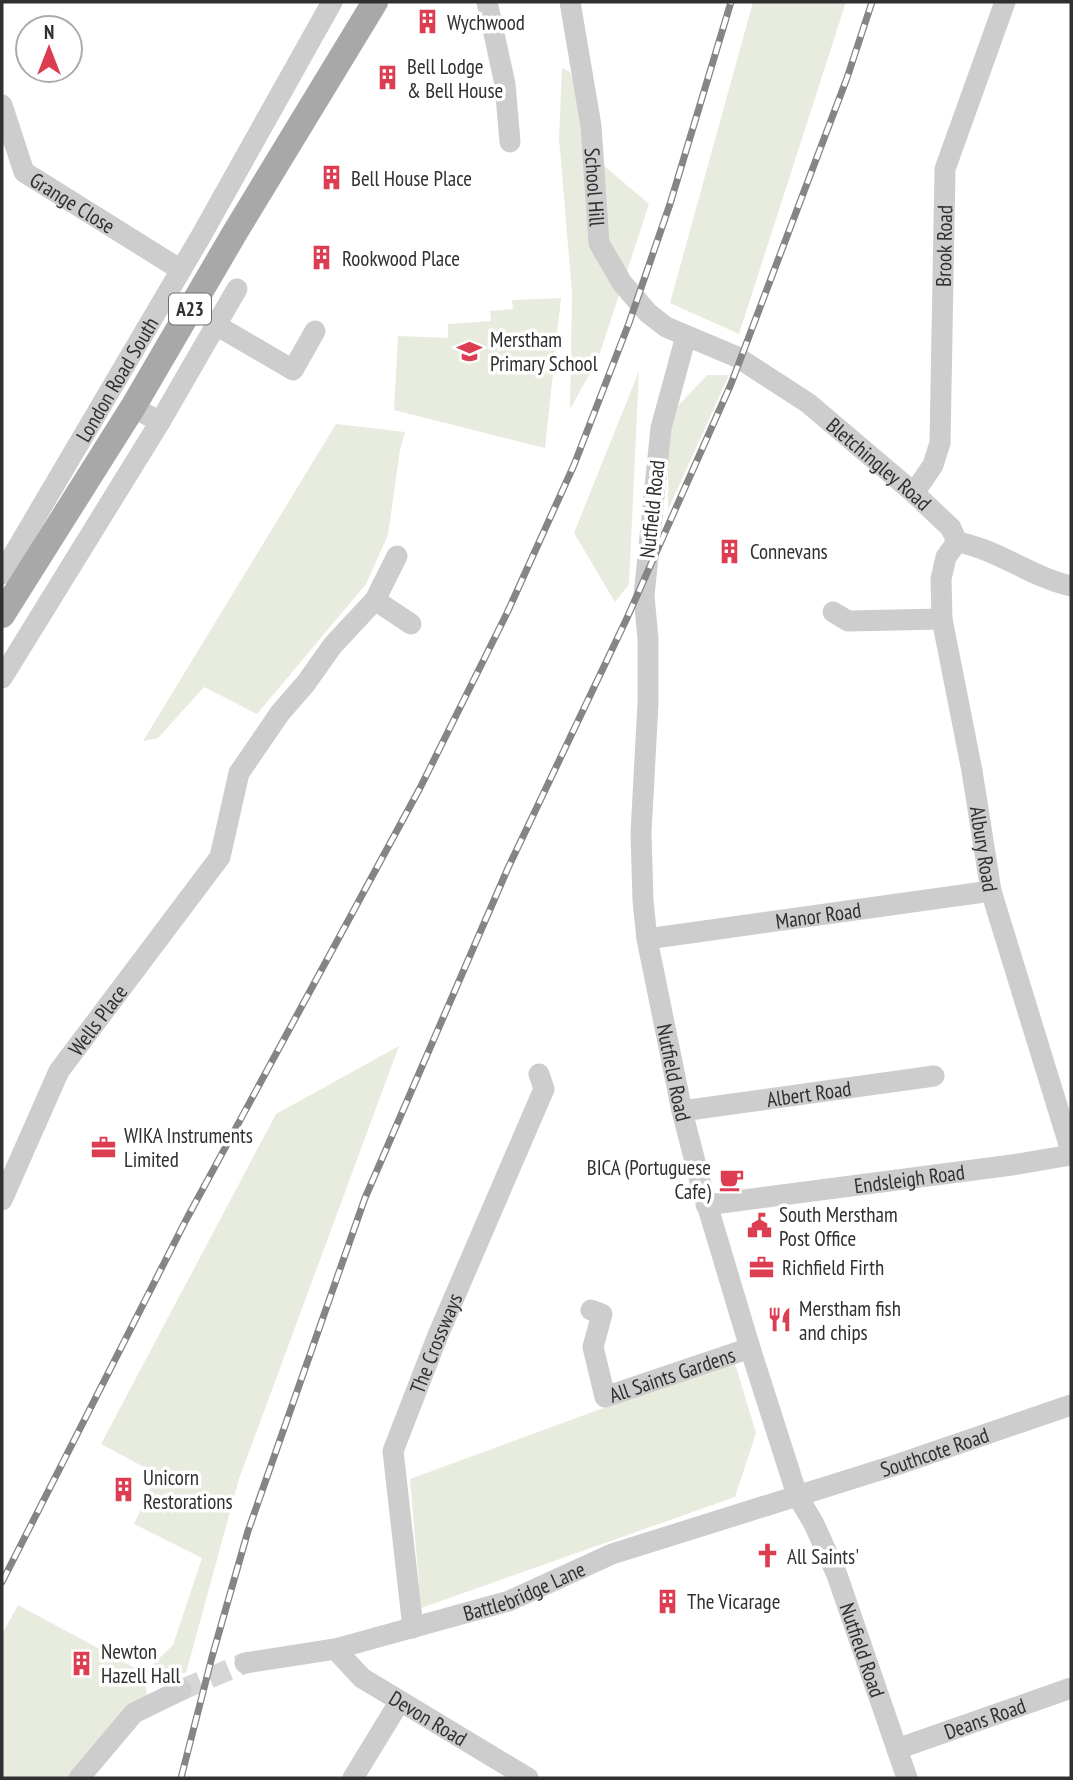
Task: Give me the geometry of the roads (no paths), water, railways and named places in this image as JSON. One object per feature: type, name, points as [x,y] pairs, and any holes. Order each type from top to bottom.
[{"type":"main road","name":"London Road South","points":[[2,615],[133,407],[375,2]]},
{"type":"street","name":"London Road South","points":[[2,574],[11,540],[129,360],[332,2]]},
{"type":"street","points":[[487,2],[505,84],[510,142]]},
{"type":"street","name":"School Hill","points":[[570,2],[592,126],[599,243],[622,283],[648,313],[666,327],[686,336]]},
{"type":"street","name":"Brook Road","points":[[914,493],[933,465],[940,443],[945,169],[1005,2]]},
{"type":"street","name":"Grange Close","points":[[2,105],[24,172],[181,270]]},
{"type":"street","points":[[2,678],[160,422],[237,289]]},
{"type":"street","points":[[216,325],[293,370],[315,331]]},
{"type":"street","name":"Bletchingley Road","points":[[686,336],[737,357],[808,403],[914,493],[951,528],[957,542]]},
{"type":"street","name":"Nutfield Road","points":[[686,336],[661,428],[643,596],[648,639],[648,703],[641,833],[647,939],[682,1111],[706,1205],[750,1348],[797,1495],[814,1524],[837,1575],[907,1778]]},
{"type":"street","points":[[129,360],[153,373]]},
{"type":"street","name":"London Road South","points":[[133,407],[160,422]]},
{"type":"street","points":[[957,542],[976,545],[1050,581],[1071,586]]},
{"type":"street","name":"Albury Road","points":[[957,542],[946,557],[941,579],[942,619],[972,771],[991,891],[1071,1153]]},
{"type":"street","points":[[397,556],[375,600],[411,624]]},
{"type":"street","name":"Wells Place","points":[[2,1200],[59,1071],[220,857],[239,773],[280,713],[333,645],[375,600]]},
{"type":"street","points":[[833,612],[848,621],[942,619]]},
{"type":"street","name":"Manor Road","points":[[647,939],[991,891]]},
{"type":"street","name":"The Crossways","points":[[413,1628],[393,1451],[438,1335],[544,1089],[540,1074]]},
{"type":"street","name":"Albert Road","points":[[682,1111],[934,1076]]},
{"type":"street","name":"Endsleigh Road","points":[[706,1205],[1012,1165],[1071,1153]]},
{"type":"street","name":"All Saints Gardens","points":[[591,1310],[602,1314],[593,1347],[605,1397],[750,1348]]},
{"type":"street","name":"Southcote Road","points":[[797,1495],[899,1464],[1071,1405]]},
{"type":"street","name":"Battlebridge Lane","points":[[245,1663],[335,1649],[509,1601],[612,1554],[797,1495]]},
{"type":"street","name":"Devon Road","points":[[335,1649],[362,1678],[528,1778]]},
{"type":"street","name":"Deans Road","points":[[897,1749],[1071,1688]]},
{"type":"street","points":[[79,1778],[134,1713],[181,1690]]},
{"type":"street","points":[[353,1778],[400,1701]]},
{"type":"tunnel","points":[[181,1690],[245,1663]]},
{"type":"railway","points":[[2,1582],[186,1220],[420,788],[507,613],[574,465],[629,323],[670,204],[731,2]]},
{"type":"railway","points":[[181,1778],[248,1531],[365,1198],[508,868],[627,618],[731,384],[847,78],[872,2]]},
{"type":"place","name":"Wychwood","points":[[427,22]]},
{"type":"place","name":"Bell Lodge & Bell House","points":[[387,78]]},
{"type":"place","name":"Bell House Place","points":[[331,178]]},
{"type":"place","name":"Rookwood Place","points":[[322,258]]},
{"type":"place","name":"Merstham Primary School","points":[[470,351]]},
{"type":"place","name":"Connevans","points":[[730,551]]},
{"type":"place","name":"WIKA Instruments Limited","points":[[104,1147]]},
{"type":"place","name":"BICA (Portuguese Cafe)","points":[[731,1179]]},
{"type":"place","name":"South Merstham Post Office","points":[[759,1226]]},
{"type":"place","name":"Richfield Firth","points":[[762,1267]]},
{"type":"place","name":"Merstham fish and chips","points":[[779,1320]]},
{"type":"place","name":"Unicorn Restorations","points":[[123,1489]]},
{"type":"place","name":"All Saints'","points":[[767,1556]]},
{"type":"place","name":"The Vicarage","points":[[667,1601]]},
{"type":"place","name":"Newton Hazell Hall","points":[[81,1663]]}]
